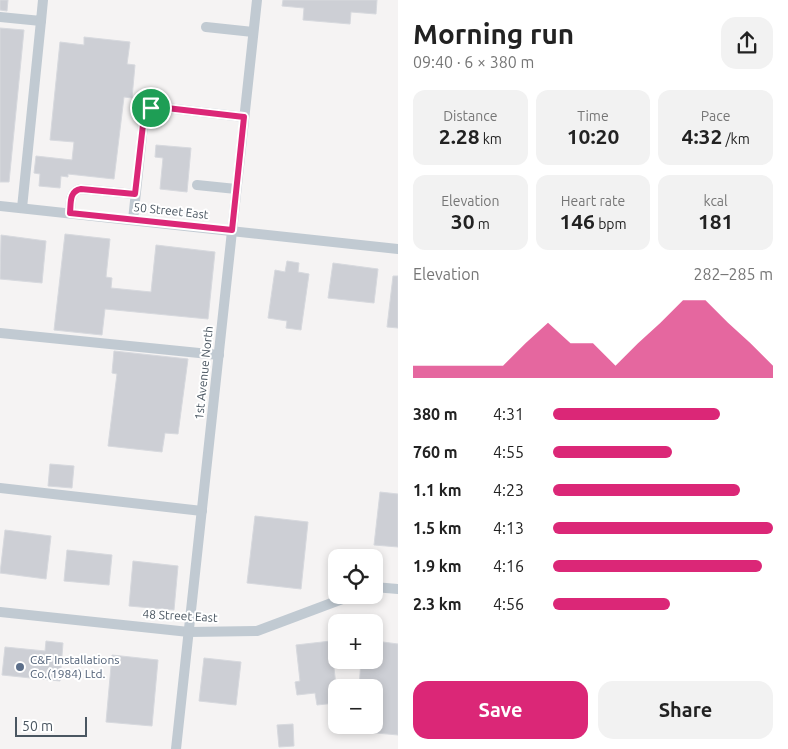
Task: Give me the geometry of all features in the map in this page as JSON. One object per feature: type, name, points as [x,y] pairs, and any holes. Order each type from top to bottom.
[{"type":"street","points":[[22,208],[43,0]]},
{"type":"street","name":"1st Avenue North","points":[[176,749],[257,0]]},
{"type":"street","points":[[0,17],[41,21]]},
{"type":"street","points":[[206,27],[253,32]]},
{"type":"street","points":[[133,220],[144,116],[151,108],[158,107],[244,117]]},
{"type":"street","points":[[197,185],[236,189]]},
{"type":"street","points":[[70,213],[72,196],[77,190],[135,194]]},
{"type":"street","name":"50 Street East","points":[[0,206],[398,248]]},
{"type":"street","points":[[0,333],[219,355]]},
{"type":"street","points":[[0,488],[202,511]]},
{"type":"street","points":[[383,588],[398,589]]},
{"type":"street","name":"48 Street East","points":[[0,612],[189,632],[257,631],[329,604]]},
{"type":"building","points":[[0,0],[8,0],[7,11],[0,10]]},
{"type":"building","points":[[283,0],[377,0],[376,14],[351,12],[350,24],[303,20],[304,8],[282,6]]},
{"type":"building","points":[[0,28],[24,30],[9,182],[0,182]]},
{"type":"building","points":[[84,37],[130,42],[127,64],[135,65],[132,98],[124,97],[114,179],[68,174],[68,177],[61,176],[60,188],[39,186],[40,174],[34,173],[36,156],[72,160],[74,142],[50,140],[60,42],[84,45]]},
{"type":"building","points":[[156,145],[191,148],[187,192],[160,189],[163,158],[155,157]]},
{"type":"building","points":[[65,234],[110,239],[106,277],[112,278],[111,288],[151,292],[156,245],[215,252],[208,319],[105,309],[102,335],[54,330]]},
{"type":"building","points":[[1,235],[46,241],[42,283],[0,279]]},
{"type":"building","points":[[287,261],[299,263],[298,272],[309,274],[301,330],[286,328],[287,321],[268,318],[275,270],[285,272]]},
{"type":"building","points":[[333,263],[378,269],[374,303],[328,298]]},
{"type":"building","points":[[393,276],[398,276],[398,328],[387,327]]},
{"type":"building","points":[[114,351],[188,359],[178,434],[165,433],[162,452],[108,446],[117,374],[112,373]]},
{"type":"building","points":[[50,464],[74,466],[72,488],[48,486]]},
{"type":"building","points":[[380,492],[398,494],[398,547],[374,545]]},
{"type":"building","points":[[255,516],[308,522],[301,589],[247,583]]},
{"type":"building","points":[[5,530],[51,536],[46,579],[0,573]]},
{"type":"building","points":[[67,550],[112,555],[109,585],[64,581]]},
{"type":"building","points":[[133,561],[178,566],[174,610],[129,606]]},
{"type":"building","points":[[46,641],[63,643],[60,681],[2,675],[5,647],[45,651]]},
{"type":"building","points":[[328,641],[328,669],[334,669],[335,679],[328,679],[328,704],[317,705],[315,693],[297,695],[295,682],[300,681],[296,645]]},
{"type":"building","points":[[383,642],[398,644],[398,735],[383,734],[383,679],[360,679],[360,669],[383,669]]},
{"type":"building","points":[[112,655],[158,660],[152,726],[106,722]]},
{"type":"building","points":[[204,658],[241,662],[236,705],[199,701]]},
{"type":"building","points":[[293,724],[294,746],[279,747],[277,725]]},
{"type":"place","name":"C&F Installations Co.(1984) Ltd.","points":[[20,667]]},
{"type":"route","points":[[158,107],[244,117],[232,230],[70,213],[72,196],[77,190],[135,194],[144,116],[151,108],[158,107]]}]
